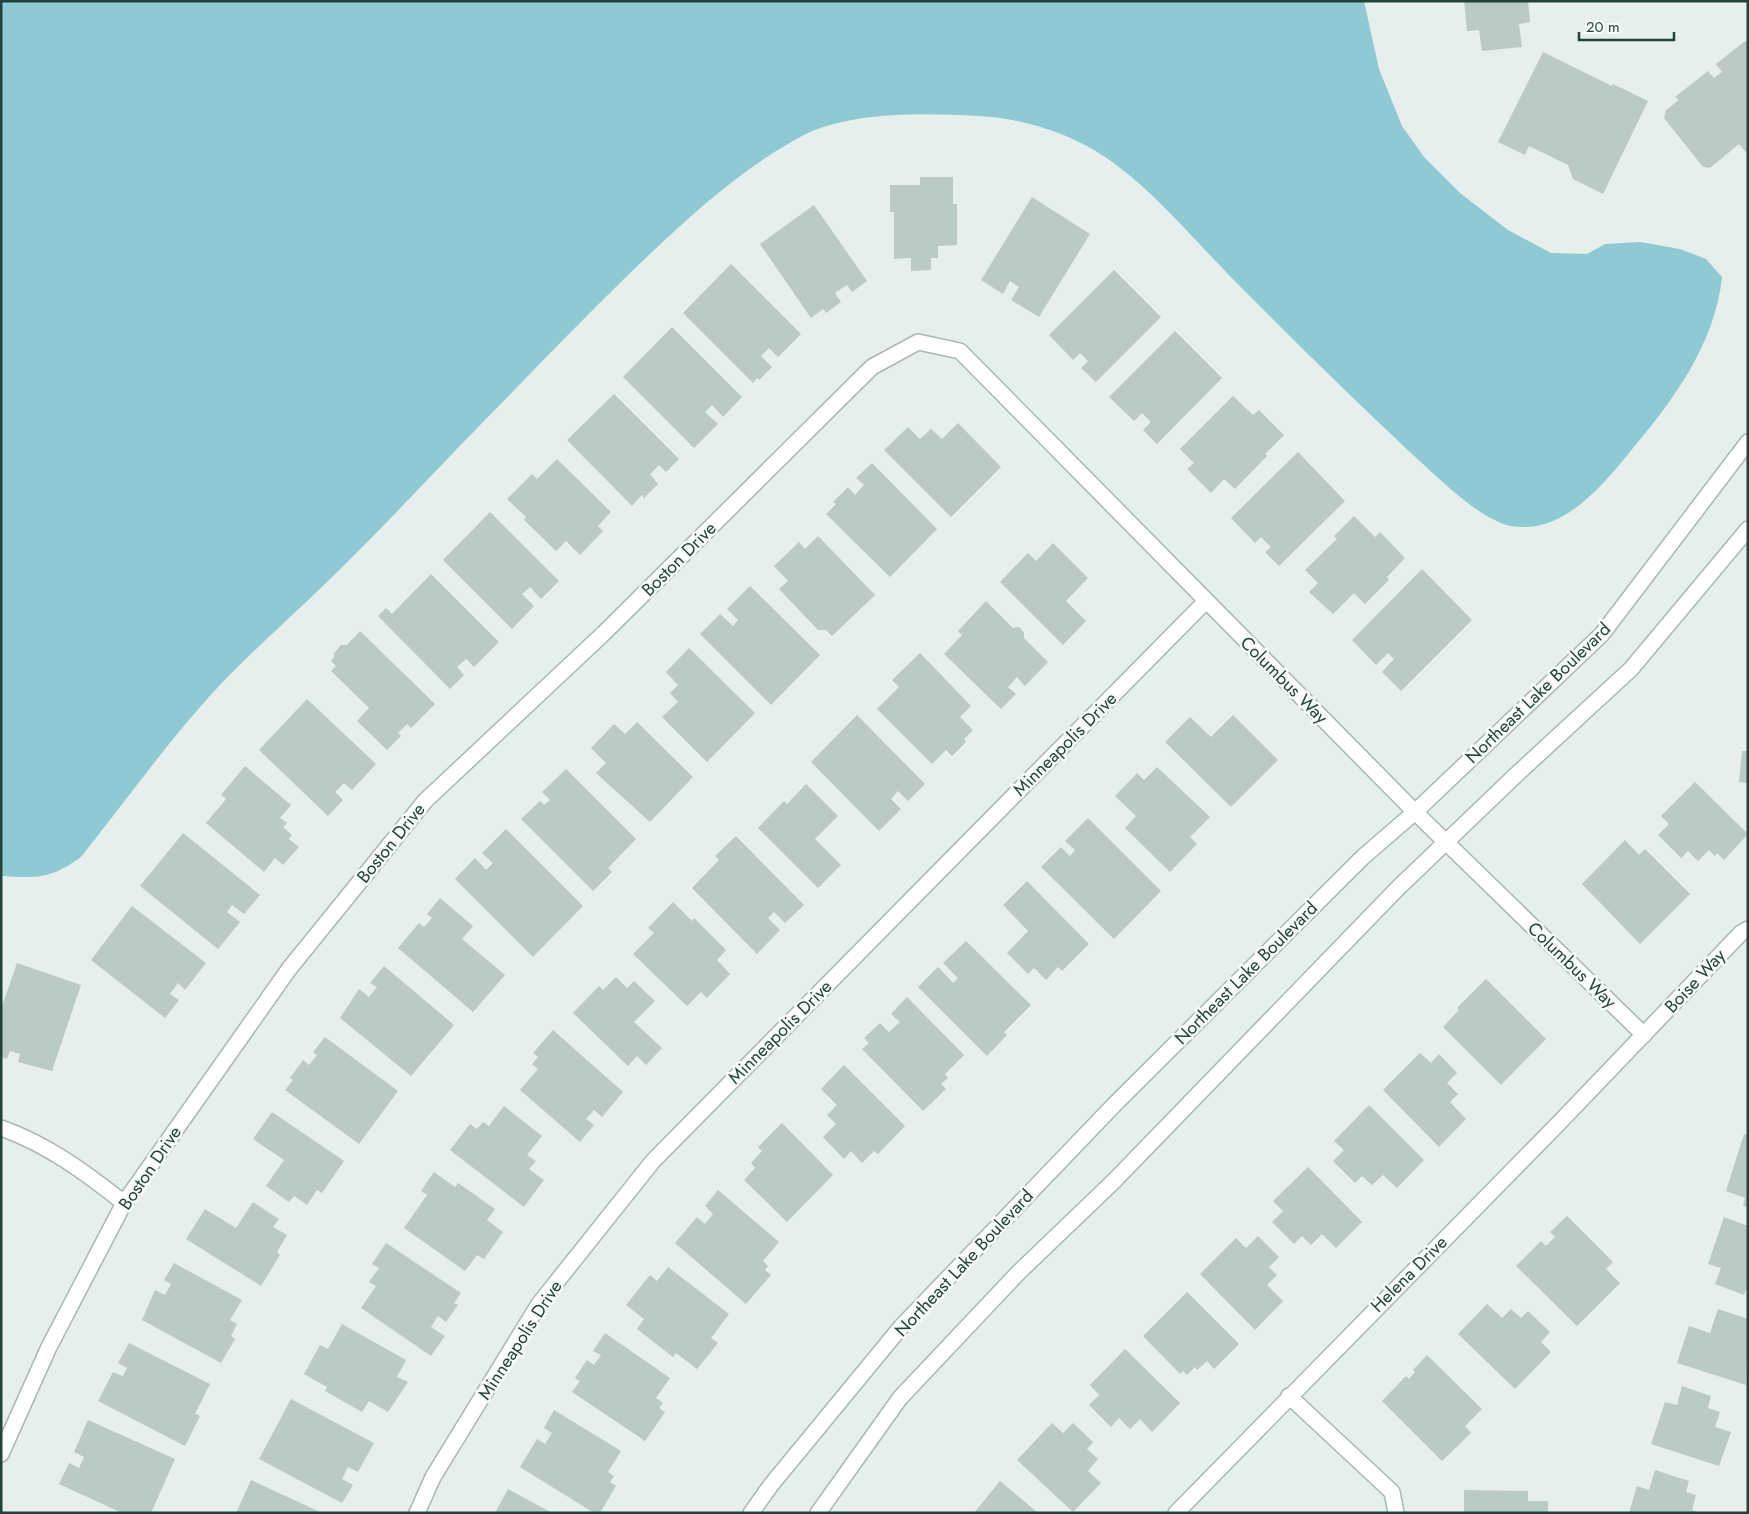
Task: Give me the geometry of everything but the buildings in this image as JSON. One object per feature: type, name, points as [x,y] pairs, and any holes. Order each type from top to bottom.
[{"type":"street","name":"Columbus Way","points":[[918,342],[960,351],[1415,812],[1644,1035]]},
{"type":"street","name":"Boston Drive","points":[[1,1454],[49,1347],[124,1203],[289,969],[424,801],[603,634],[872,367],[918,342]]},
{"type":"street","name":"Northeast Lake Boulevard","points":[[751,1513],[771,1485],[901,1327],[1114,1105],[1363,857],[1415,812],[1602,634],[1748,442]]},
{"type":"street","points":[[818,1513],[900,1398],[1018,1273],[1114,1181],[1446,842],[1631,669],[1748,529]]},
{"type":"street","name":"Minneapolis Drive","points":[[417,1513],[433,1477],[539,1304],[653,1161],[1206,601]]},
{"type":"street","name":"Boise Way","points":[[1644,1035],[1741,933],[1748,929]]},
{"type":"street","name":"Helena Drive","points":[[1176,1513],[1644,1035]]},
{"type":"street","points":[[1,1128],[19,1134],[67,1160],[124,1203]]},
{"type":"street","points":[[1289,1396],[1392,1492],[1396,1513]]},
{"type":"water","points":[[1,1],[1364,1],[1379,69],[1402,126],[1424,157],[1460,193],[1508,230],[1551,253],[1587,254],[1605,244],[1640,242],[1680,249],[1706,259],[1722,277],[1718,302],[1711,326],[1689,371],[1661,414],[1606,480],[1579,506],[1563,516],[1547,523],[1530,527],[1511,526],[1485,515],[1458,496],[1388,432],[1296,342],[1154,197],[1122,169],[1091,148],[1045,128],[995,117],[912,114],[865,118],[821,128],[777,150],[731,182],[688,218],[627,276],[465,440],[368,542],[215,690],[169,744],[81,857],[61,870],[44,876],[1,876]]}]
